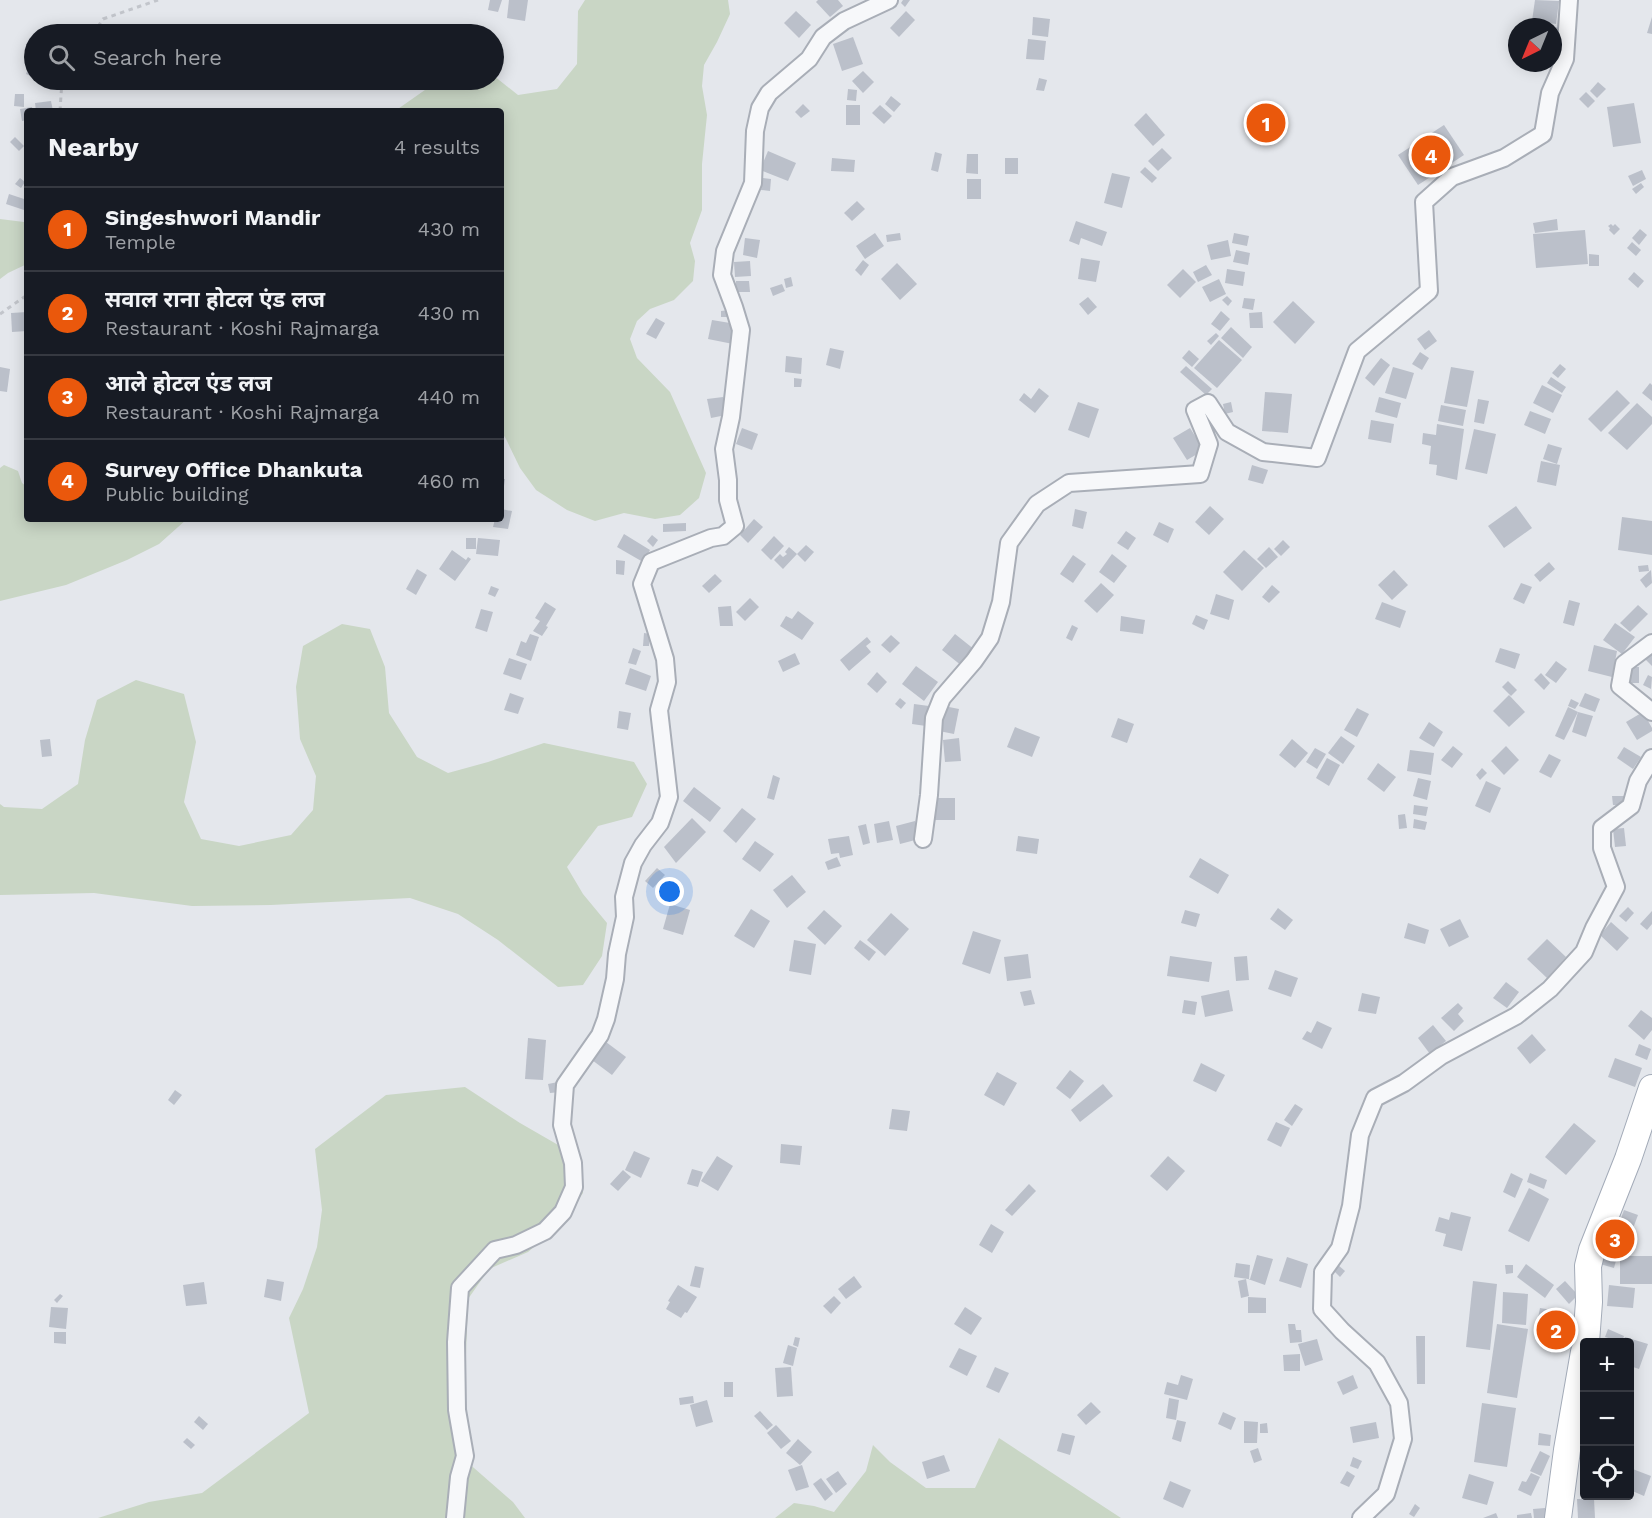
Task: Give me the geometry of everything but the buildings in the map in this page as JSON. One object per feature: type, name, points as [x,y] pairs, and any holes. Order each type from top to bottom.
[{"type":"main road","points":[[1586,1338],[1589,1302],[1588,1266],[1592,1250],[1628,1160],[1652,1088]]},
{"type":"main road","points":[[1558,1518],[1580,1375]]},
{"type":"street","points":[[455,1518],[459,1477],[465,1456],[457,1410],[456,1342],[460,1288],[495,1250],[516,1245],[545,1231],[563,1212],[574,1187],[573,1163],[562,1125],[565,1085],[600,1035],[606,1019],[626,917],[624,897],[633,863],[643,844],[660,823],[669,797],[658,710],[667,682],[665,658],[642,584],[651,562],[711,538],[723,536],[735,526],[728,500],[724,449],[731,417],[741,330],[722,275],[725,251],[753,183],[755,131],[760,108],[769,93],[809,59],[823,37],[844,21],[889,0]]},
{"type":"street","points":[[923,839],[934,718],[942,699],[990,638],[1002,602],[1009,543],[1037,504],[1069,483],[1200,474],[1209,444],[1195,410],[1208,403],[1227,432],[1263,452],[1317,458],[1358,351],[1429,291],[1424,202],[1452,177],[1504,158],[1543,134],[1550,93],[1565,59],[1569,0]]},
{"type":"street","points":[[1652,643],[1624,664],[1620,686],[1652,712]]},
{"type":"street","points":[[1361,1518],[1386,1494],[1403,1439],[1399,1403],[1377,1363],[1322,1309],[1323,1272],[1340,1248],[1351,1206],[1360,1135],[1375,1098],[1404,1083],[1441,1056],[1516,1016],[1550,989],[1584,952],[1616,887],[1602,848],[1602,828],[1631,806],[1638,781],[1652,758]]},
{"type":"path","points":[[100,24],[103,20],[158,0]]},
{"type":"path","points":[[60,108],[61,90]]},
{"type":"path","points":[[0,314],[24,297]]},
{"type":"green space","points":[[585,0],[728,0],[730,14],[704,65],[702,86],[707,115],[702,164],[702,210],[690,243],[695,261],[693,281],[674,300],[650,309],[637,321],[630,339],[637,358],[670,392],[706,473],[699,498],[680,515],[655,519],[624,513],[595,521],[567,510],[536,490],[520,468],[504,436],[504,108],[399,108],[425,90],[504,90],[504,84],[518,95],[557,89],[577,64],[578,11]]},
{"type":"green space","points":[[0,219],[24,222],[24,265],[0,279]]},
{"type":"green space","points":[[4,465],[18,471],[24,485],[24,522],[184,522],[159,544],[127,560],[66,585],[0,601],[0,468]]},
{"type":"green space","points":[[342,624],[370,629],[385,667],[389,713],[417,757],[448,773],[544,743],[634,762],[647,784],[632,817],[598,826],[567,867],[583,894],[607,923],[602,956],[583,985],[558,987],[498,940],[458,914],[410,898],[271,905],[192,906],[94,893],[0,895],[0,804],[4,807],[42,809],[78,784],[85,740],[97,700],[136,680],[184,694],[196,742],[184,802],[201,839],[239,846],[291,835],[313,810],[316,776],[300,739],[296,687],[303,646]]},
{"type":"green space","points":[[465,1087],[520,1123],[579,1157],[583,1193],[562,1223],[528,1252],[489,1269],[468,1299],[465,1382],[466,1461],[513,1502],[525,1518],[98,1518],[149,1502],[202,1493],[309,1413],[289,1318],[303,1289],[317,1247],[322,1210],[315,1149],[386,1095]]},
{"type":"green space","points":[[999,1438],[1121,1518],[775,1518],[794,1503],[834,1512],[866,1471],[873,1445],[890,1462],[926,1488],[975,1488]]},
{"type":"place","name":"Singeshwori Mandir","points":[[1266,123]]},
{"type":"place","name":"Survey Office Dhankuta","points":[[1431,155]]},
{"type":"place","name":"आले होटल एंड लज","points":[[1615,1239]]},
{"type":"place","name":"सवाल राना होटल एंड लज","points":[[1556,1330]]}]
